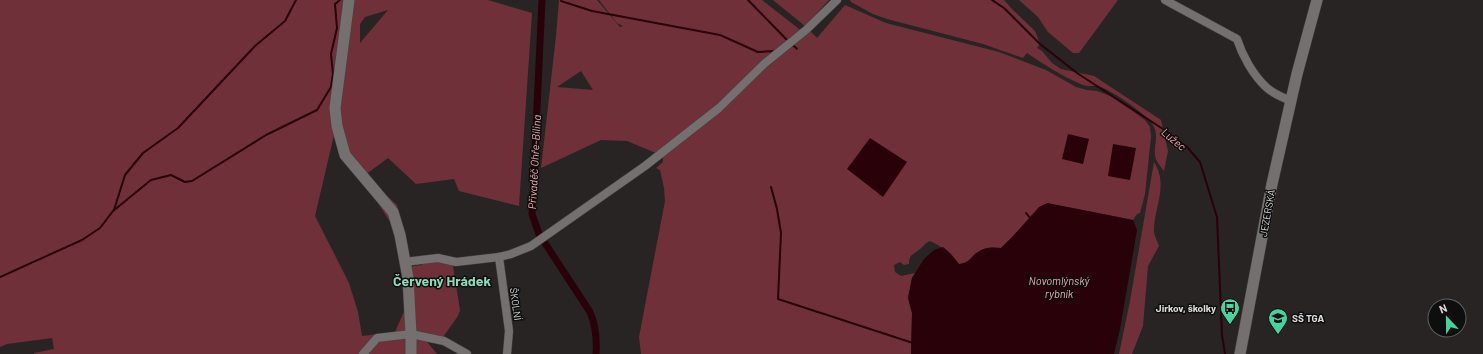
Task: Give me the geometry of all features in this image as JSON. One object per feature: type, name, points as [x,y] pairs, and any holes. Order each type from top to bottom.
[{"type":"street","points":[[349,0],[334,108],[337,126],[345,155],[393,212],[400,235],[408,278],[411,354]]},
{"type":"street","points":[[404,262],[438,258],[456,262],[499,257],[511,254],[535,243],[645,166],[719,108],[764,64],[806,30],[837,0]]},
{"type":"street","points":[[1165,0],[1237,39],[1242,53],[1266,87],[1278,96],[1291,101]]},
{"type":"street","name":"JEZERSKÁ","points":[[1240,354],[1272,184],[1297,74],[1317,0]]},
{"type":"street","name":"ŠKOLNÍ","points":[[499,257],[509,331],[506,354]]},
{"type":"street","points":[[363,354],[377,338],[411,334],[444,341],[467,354]]},
{"type":"shaded area","points":[[0,0],[488,0],[532,13],[519,206],[459,191],[454,179],[416,184],[388,158],[365,175],[397,205],[411,268],[413,266],[422,265],[423,263],[434,262],[446,262],[453,266],[460,310],[458,316],[443,337],[419,332],[437,354],[34,354],[54,349],[52,338],[7,344],[0,347]],"holes":[[[388,10],[360,43],[360,24],[365,17]],[[334,135],[396,231],[406,307],[395,332],[362,336],[358,312],[349,283],[315,216]]]},
{"type":"shaded area","points":[[559,0],[597,0],[620,27],[623,26],[617,23],[599,0],[762,0],[799,29],[809,30],[817,38],[845,5],[886,23],[999,52],[1046,70],[1076,87],[1097,91],[1110,96],[1131,110],[1145,120],[1150,127],[1151,137],[1145,194],[1140,213],[1137,214],[1133,220],[1047,203],[1001,248],[983,249],[968,261],[959,265],[943,248],[930,241],[928,242],[912,255],[909,264],[904,265],[900,262],[894,265],[895,272],[901,276],[915,273],[912,278],[908,298],[912,313],[911,354],[641,354],[639,337],[665,201],[660,170],[656,168],[663,162],[663,156],[627,141],[601,140],[541,168]],"holes":[[[581,71],[593,90],[557,87]]]},
{"type":"shaded area","points":[[773,0],[829,0],[805,26]]},
{"type":"shaded area","points":[[850,0],[1004,0],[1035,31],[1040,44],[1037,48],[1042,51],[1052,63],[1061,69],[1094,76],[1161,120],[1168,151],[1164,171],[1155,157],[1156,132],[1153,125],[1137,109],[1107,90],[1099,86],[1085,86],[1076,82],[1027,53],[1023,58],[983,44],[887,19],[873,14]]},
{"type":"shaded area","points":[[1019,0],[1118,0],[1079,53],[1073,53],[1048,32],[1038,17]]},
{"type":"shaded area","points":[[1154,162],[1158,171],[1161,188],[1154,231],[1159,246],[1148,266],[1143,326],[1132,354],[1119,354],[1130,301]]},
{"type":"water","points":[[1068,134],[1089,139],[1083,164],[1062,159]]},
{"type":"water","points":[[870,138],[907,162],[883,197],[847,169]]},
{"type":"water","points":[[1113,144],[1136,148],[1130,180],[1108,176]]},
{"type":"water","name":"Novomlýnský rybník","points":[[1047,203],[1133,220],[1137,230],[1120,329],[1114,354],[911,354],[912,313],[908,298],[912,278],[924,259],[934,250],[943,247],[959,264],[968,261],[983,249],[1001,248],[1039,207]]},
{"type":"waterway","points":[[114,210],[125,175],[143,153],[178,128],[255,46],[285,21],[296,0]]},
{"type":"waterway","points":[[0,277],[82,240],[100,228],[113,211],[151,180],[171,175],[185,182],[192,181],[266,135],[317,110],[331,87],[333,74],[331,54],[337,28],[335,4],[340,0]]},
{"type":"waterway","name":"Přivaděč Ohře-Bílina","points":[[542,0],[532,214],[539,234],[590,312],[596,333],[596,354]]},
{"type":"waterway","points":[[748,0],[789,42]]},
{"type":"waterway","name":"Lužec","points":[[992,0],[1004,8],[1040,44],[1077,73],[1166,131],[1187,147],[1200,162],[1217,217],[1222,335],[1225,354]]},
{"type":"waterway","points":[[561,1],[592,11],[720,35],[758,52],[775,51]]},
{"type":"waterway","points":[[792,46],[793,45],[797,49]]},
{"type":"waterway","points":[[771,187],[781,233],[778,299],[913,343]]},
{"type":"waterway","points":[[1026,213],[1030,218]]},
{"type":"place","name":"Jirkov, školky","points":[[1230,325]]},
{"type":"place","name":"SŠ TGA","points":[[1278,335]]},
{"type":"district","name":"Červený Hrádek","points":[[442,280]]}]
